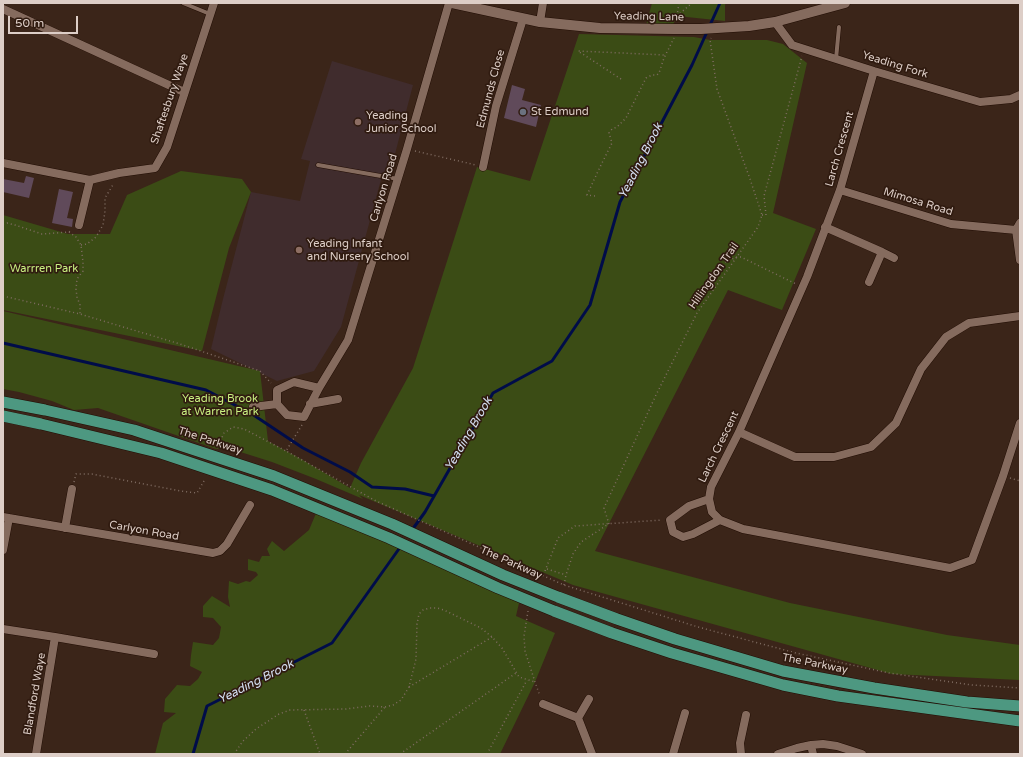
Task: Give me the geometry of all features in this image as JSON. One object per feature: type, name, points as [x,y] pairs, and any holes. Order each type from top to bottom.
[{"type":"highway","points":[[3,397],[44,410]]},
{"type":"highway","name":"The Parkway","points":[[3,402],[134,430],[274,476],[392,524],[503,575],[587,608],[675,639],[783,671],[874,688],[960,701],[1020,706]]},
{"type":"highway","points":[[3,416],[161,453],[272,490],[389,538],[498,588],[554,611],[612,633],[672,653],[783,685],[838,696],[1020,721]]},
{"type":"highway","points":[[3,423],[41,424]]},
{"type":"street","name":"Shaftesbury Waye","points":[[3,163],[90,180],[119,173],[155,168],[166,147],[214,3]]},
{"type":"street","name":"Carlyon Road","points":[[304,417],[319,388],[348,340],[407,149],[449,3]]},
{"type":"street","name":"Yeading Lane","points":[[452,3],[540,22],[600,28],[676,30],[701,30],[775,22],[813,9],[845,3]]},
{"type":"street","points":[[540,22],[543,3]]},
{"type":"street","points":[[3,9],[184,92]]},
{"type":"street","name":"Edmunds Close","points":[[483,167],[496,106],[523,19]]},
{"type":"street","name":"Yeading Fork","points":[[775,22],[792,45],[874,71],[980,102],[1011,99],[1020,95]]},
{"type":"street","name":"Larch Crescent","points":[[720,520],[712,512],[709,499],[711,487],[739,432],[803,287],[840,190],[874,71]]},
{"type":"street","points":[[79,225],[90,180]]},
{"type":"street","name":"Mimosa Road","points":[[840,190],[951,224],[1018,227]]},
{"type":"street","points":[[825,226],[894,258]]},
{"type":"street","points":[[1018,227],[1020,260]]},
{"type":"street","points":[[869,282],[882,252]]},
{"type":"street","points":[[739,432],[795,456],[834,457],[871,447],[896,423],[921,369],[946,337],[969,323],[1020,316]]},
{"type":"street","points":[[304,417],[287,414],[277,404],[276,390],[294,382],[319,388]]},
{"type":"street","points":[[310,404],[338,399]]},
{"type":"street","points":[[253,407],[277,404]]},
{"type":"street","points":[[709,499],[689,506],[670,520],[673,532],[683,537],[693,534],[720,520],[743,529],[950,568],[972,560],[1004,476],[1020,423]]},
{"type":"street","points":[[64,528],[72,489]]},
{"type":"street","name":"Carlyon Road","points":[[6,518],[212,553],[220,551],[227,544],[250,505]]},
{"type":"street","points":[[3,550],[6,518]]},
{"type":"street","points":[[3,629],[154,654]]},
{"type":"street","name":"Blandford Waye","points":[[36,754],[55,637]]},
{"type":"street","points":[[578,718],[589,698]]},
{"type":"street","points":[[543,704],[578,718],[592,754]]},
{"type":"street","points":[[673,754],[685,713]]},
{"type":"street","points":[[741,754],[740,743],[746,715]]},
{"type":"street","points":[[778,754],[797,748],[823,744],[837,746],[862,754]]},
{"type":"street","points":[[811,745],[813,754]]},
{"type":"lane","points":[[184,3],[210,14]]},
{"type":"lane","points":[[836,59],[839,26]]},
{"type":"lane","points":[[318,165],[398,179]]},
{"type":"path","points":[[595,196],[587,195],[612,144],[609,134],[612,129],[617,127],[626,118],[646,78],[659,73],[676,30],[679,3]]},
{"type":"path","points":[[677,16],[692,3]]},
{"type":"path","points":[[712,29],[710,40],[717,89],[762,215]]},
{"type":"path","name":"Hillingdon Trail","points":[[609,524],[604,508],[656,396],[697,313],[758,227],[762,215],[766,215],[764,196],[804,49]]},
{"type":"path","points":[[621,79],[578,51],[665,55]]},
{"type":"path","points":[[407,149],[483,167]]},
{"type":"path","points":[[81,245],[87,244],[96,237],[103,225],[105,198],[119,173]]},
{"type":"path","points":[[3,224],[6,223],[15,225],[42,234],[69,232],[79,225]]},
{"type":"path","points":[[69,232],[76,237],[81,245],[83,271],[78,279],[76,289],[80,305],[80,314]]},
{"type":"path","points":[[725,262],[741,257],[803,287]]},
{"type":"path","points":[[3,296],[80,314],[180,344],[260,371],[276,390]]},
{"type":"path","points":[[286,450],[302,424],[304,417]]},
{"type":"path","points":[[216,449],[224,433],[233,427],[244,429],[286,450],[348,486],[399,512],[564,585],[698,627],[796,653],[889,673],[972,685],[1020,688]]},
{"type":"path","points":[[72,489],[76,474],[92,474],[181,491],[197,492],[204,481]]},
{"type":"path","points":[[566,575],[545,570],[558,538],[575,526],[670,520]]},
{"type":"path","points":[[564,585],[573,554],[581,542],[609,524]]},
{"type":"path","points":[[234,754],[256,729],[270,719],[290,710],[346,709],[370,706],[385,707],[393,705],[401,700],[409,687],[416,659],[417,624],[419,614],[430,608],[444,610],[481,628],[502,648],[519,677],[535,682]]},
{"type":"path","points":[[528,609],[524,636],[525,651],[543,704]]},
{"type":"path","points":[[409,687],[492,637]]},
{"type":"path","points":[[400,754],[516,672]]},
{"type":"path","points":[[487,754],[527,680]]},
{"type":"path","points":[[345,754],[385,707]]},
{"type":"path","points":[[304,710],[320,754]]},
{"type":"shaded area","name":"Yeading Infant and Nursery School","points":[[332,61],[413,85],[389,177],[382,176],[341,327],[314,371],[277,381],[211,349],[251,192],[300,201],[310,161],[301,159]]},
{"type":"green space","points":[[652,3],[726,3],[725,21],[677,16],[672,27],[645,29]]},
{"type":"green space","name":"Yeading Brook at Warren Park","points":[[579,34],[694,37],[710,40],[767,40],[783,44],[807,63],[773,213],[816,229],[782,310],[728,290],[595,551],[790,603],[947,635],[1020,645],[1020,680],[892,674],[573,585],[359,495],[363,499],[272,462],[231,449],[232,447],[216,449],[98,408],[74,410],[52,401],[3,389],[3,311],[260,371],[268,441],[350,488],[361,463],[413,368],[477,167],[530,181]]},
{"type":"green space","name":"Warrren Park","points":[[181,171],[242,179],[251,192],[229,248],[202,351],[3,310],[3,215],[68,234],[110,234],[127,195]]},
{"type":"green space","points":[[317,511],[519,603],[516,616],[555,633],[535,682],[500,754],[155,754],[163,723],[176,713],[164,712],[165,699],[177,685],[190,686],[198,679],[202,672],[190,666],[193,642],[213,645],[219,638],[221,627],[213,618],[203,617],[203,606],[212,596],[230,607],[228,597],[229,581],[238,584],[246,581],[250,582],[258,575],[256,572],[248,570],[248,559],[259,562],[262,556],[270,556],[267,549],[272,541],[284,551],[309,530]]},
{"type":"building","name":"St Edmund","points":[[512,85],[525,89],[522,100],[541,105],[536,127],[504,118]]},
{"type":"building","points":[[26,176],[34,178],[29,198],[3,192],[3,179],[24,183]]},
{"type":"building","points":[[59,189],[73,192],[67,218],[73,219],[72,227],[52,223]]},
{"type":"waterway","name":"Yeading Brook","points":[[412,530],[425,512],[493,393],[552,361],[590,305],[620,202],[692,65],[720,3]]},
{"type":"waterway","points":[[3,343],[206,390],[252,414],[303,448],[350,472],[372,487],[405,489],[434,496]]},
{"type":"waterway","name":"Yeading Brook","points":[[193,754],[207,706],[332,643],[401,546]]},
{"type":"place","name":"St Edmund","points":[[523,112]]},
{"type":"place","name":"Yeading Junior School","points":[[358,122]]},
{"type":"place","name":"Yeading Infant and Nursery School","points":[[299,250]]}]
